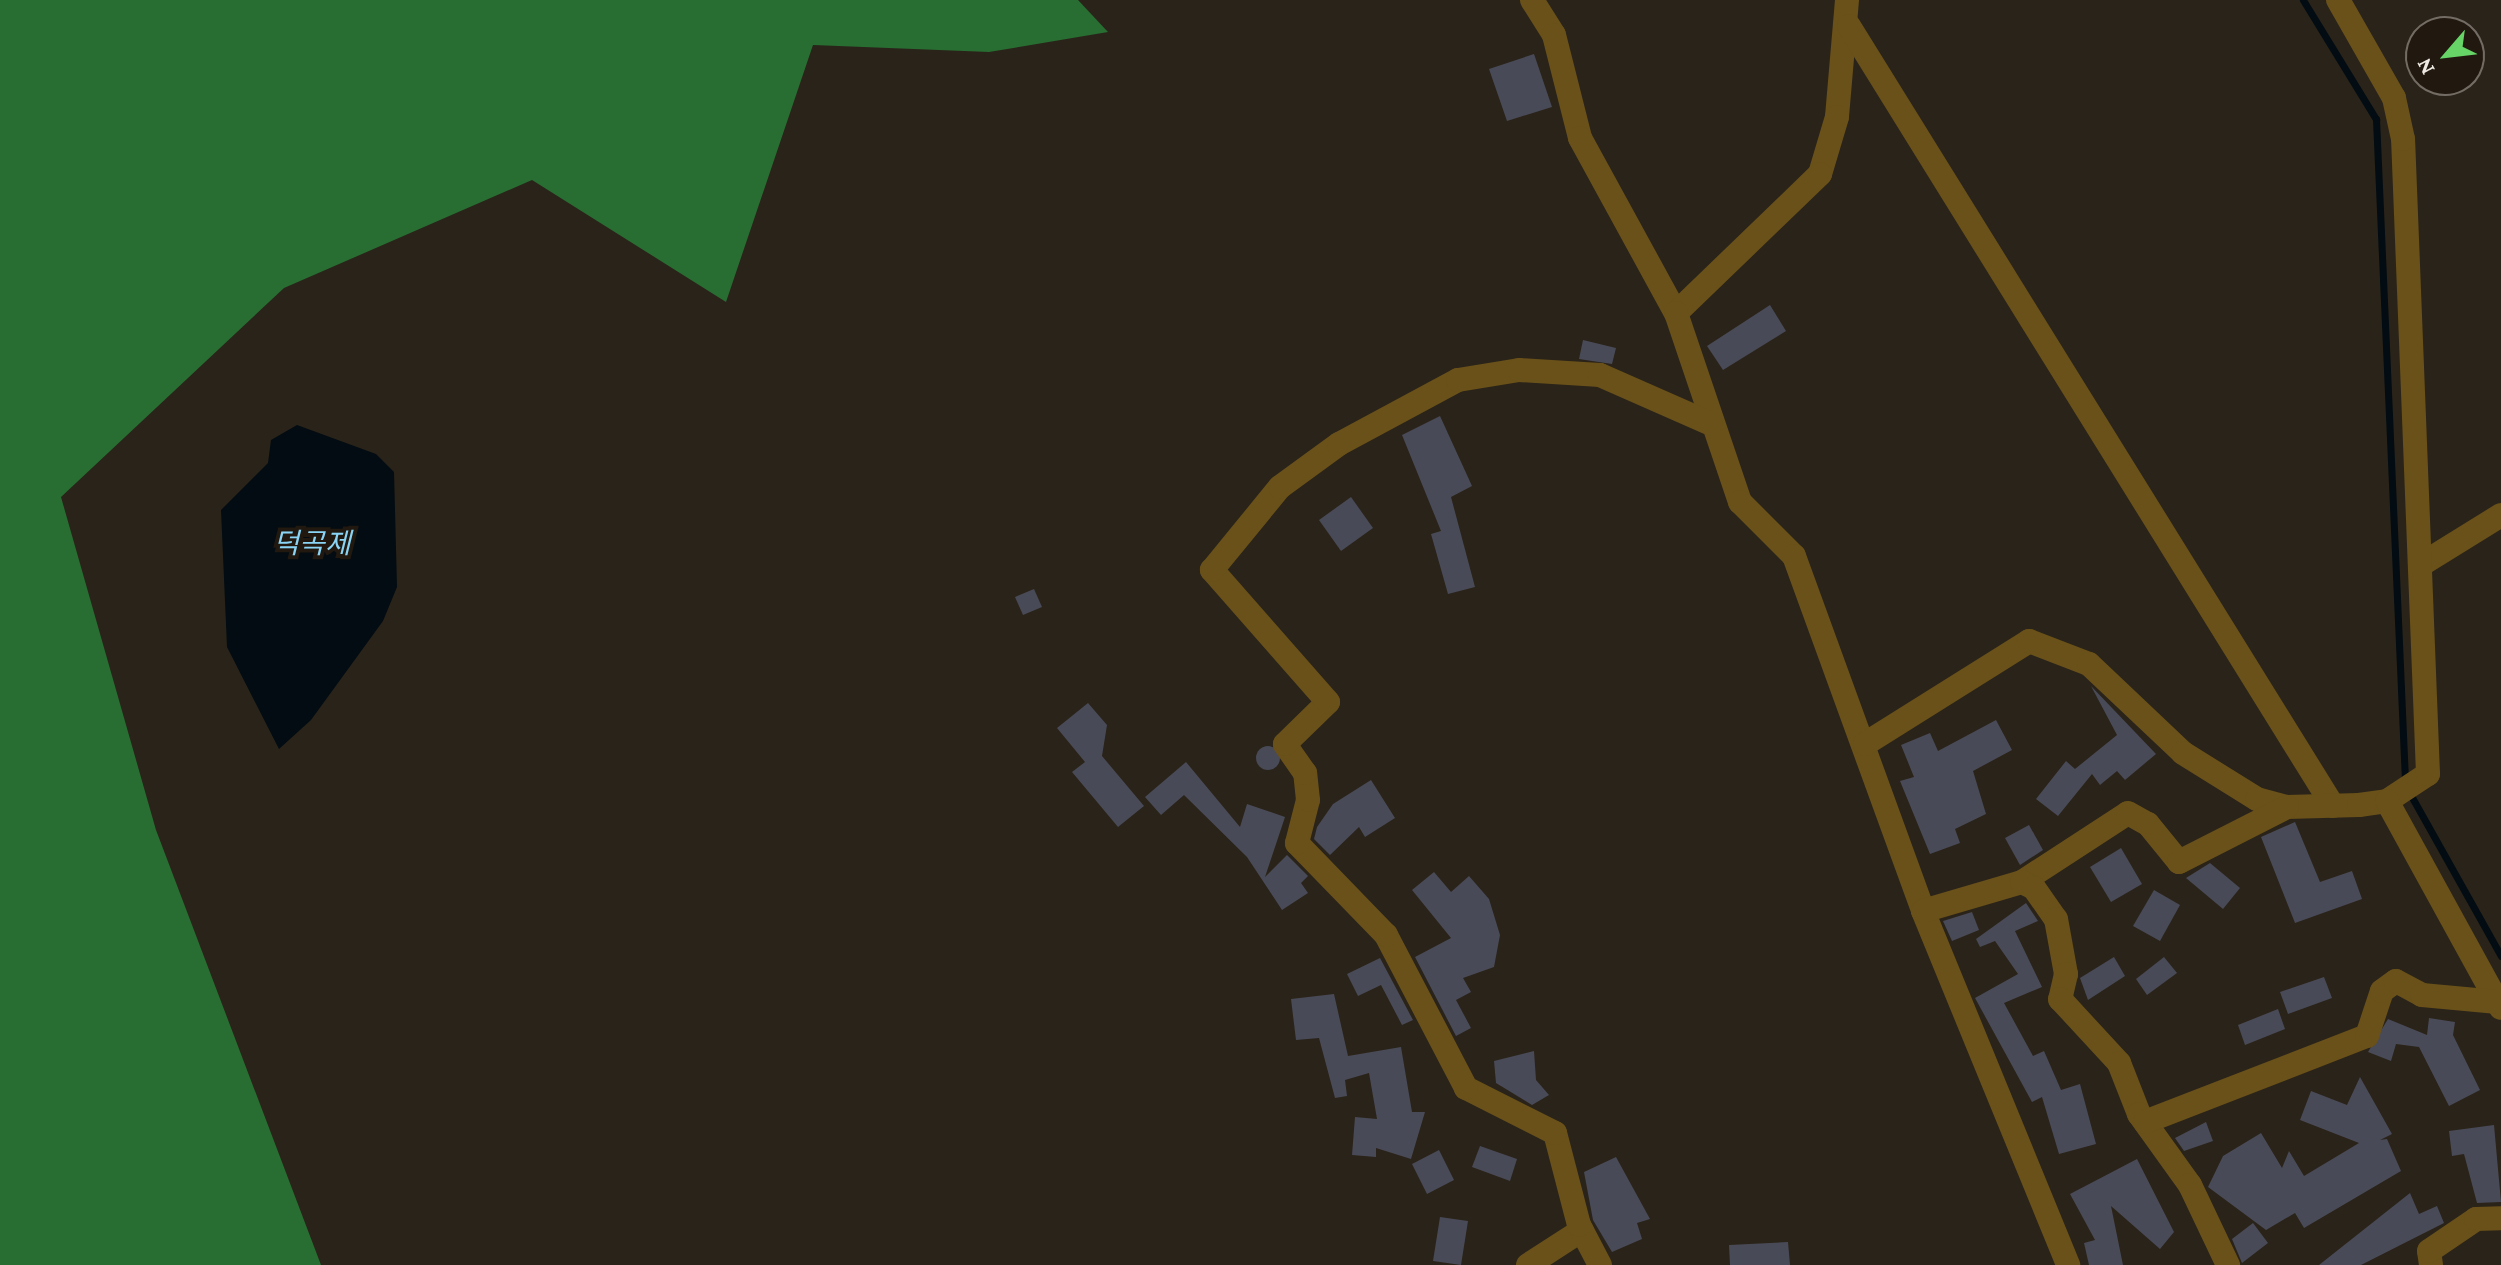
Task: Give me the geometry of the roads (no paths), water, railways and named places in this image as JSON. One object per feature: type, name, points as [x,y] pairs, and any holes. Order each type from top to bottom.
[{"type":"street","points":[[1532,0],[1554,35],[1580,138],[1676,313],[1711,424],[1740,502],[1794,556],[1865,744],[1923,911],[2068,1265]]},
{"type":"street","points":[[1676,313],[1820,174],[1837,117],[1849,26],[1847,0]]},
{"type":"street","points":[[1865,744],[2029,641],[2089,664],[2224,784],[2287,807],[2387,801],[2428,774],[2403,139],[2394,98],[2338,0]]},
{"type":"street","points":[[1849,26],[2333,806]]},
{"type":"street","points":[[1600,1265],[1582,1230],[1555,1133],[1466,1088],[1386,935],[1297,843],[1308,800],[1305,773],[1285,744],[1328,702],[1212,570],[1280,487],[1339,444],[1458,380],[1519,370],[1600,375],[1711,424]]},
{"type":"street","points":[[2422,564],[2501,515]]},
{"type":"street","points":[[2387,801],[2499,1005]]},
{"type":"street","points":[[1923,911],[2022,882],[2128,813],[2148,824],[2179,862],[2287,807]]},
{"type":"street","points":[[2022,882],[2056,919],[2066,974],[2060,999],[2119,1063],[2145,1122],[2190,1185],[2228,1265]]},
{"type":"street","points":[[2145,1122],[2367,1036],[2382,991],[2396,981],[2422,995],[2499,1005]]},
{"type":"street","points":[[2431,1265],[2429,1251],[2476,1219],[2501,1218]]},
{"type":"street","points":[[1528,1265],[1582,1230]]},
{"type":"water","name":"덕곡제","points":[[297,425],[376,454],[394,472],[397,587],[383,621],[311,720],[279,749],[227,647],[221,510],[268,463],[271,440]]},
{"type":"waterway","points":[[2303,0],[2376,119],[2405,781]]},
{"type":"waterway","points":[[2409,792],[2501,956]]}]
